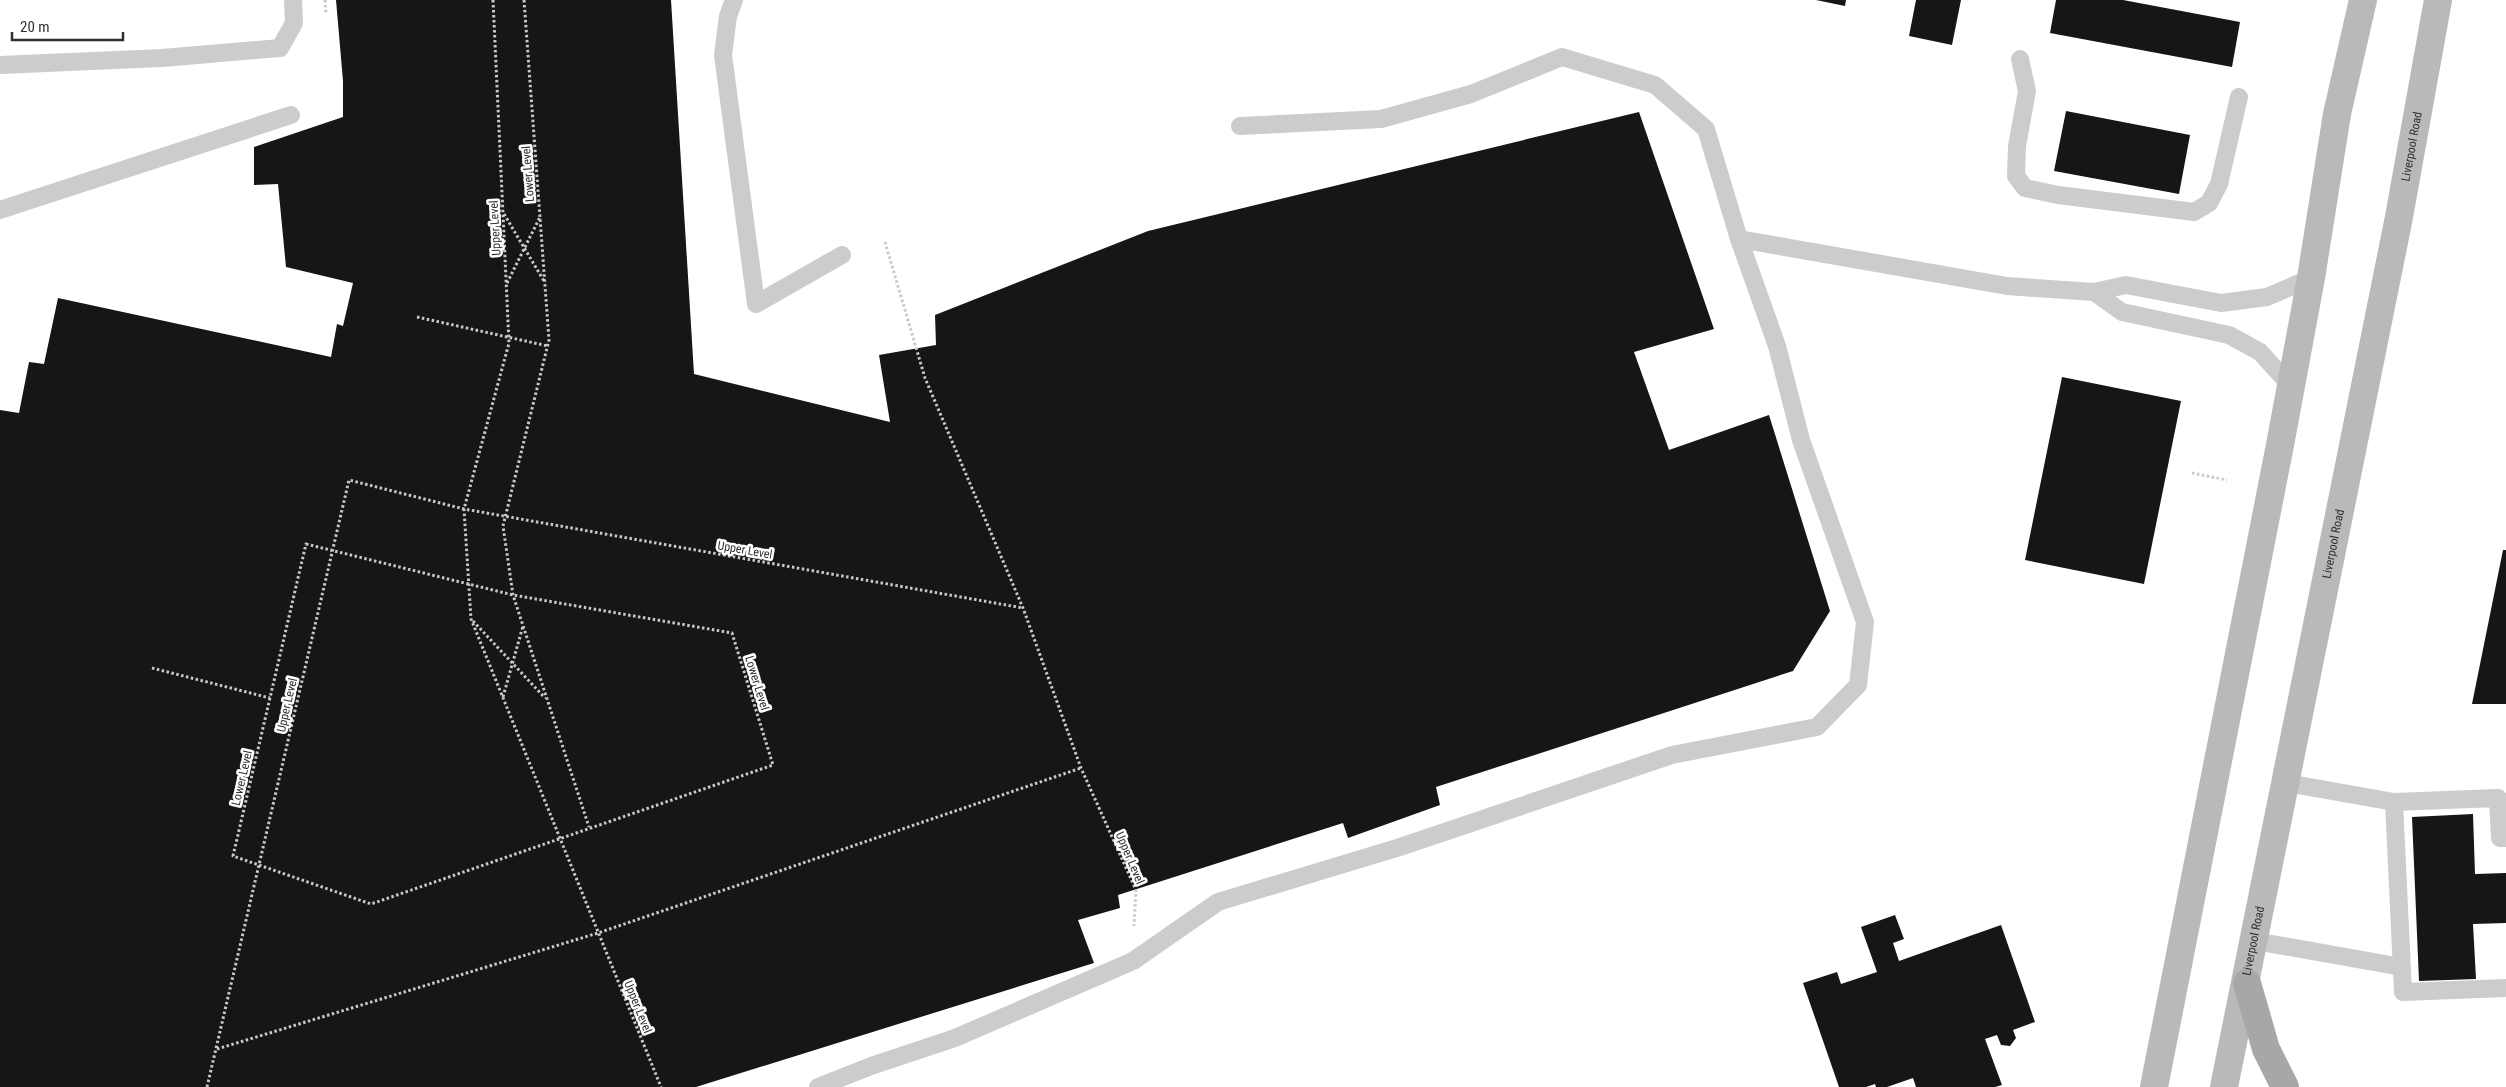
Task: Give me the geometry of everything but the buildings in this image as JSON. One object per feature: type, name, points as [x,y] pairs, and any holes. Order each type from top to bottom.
[{"type":"main road","points":[[2154,1087],[2311,278],[2337,114],[2363,0]]},
{"type":"main road","name":"Liverpool Road","points":[[2224,1087],[2247,983],[2397,226],[2438,0]]},
{"type":"main road","points":[[2247,983],[2266,1050],[2285,1087]]},
{"type":"lane","points":[[0,64],[162,58],[280,48],[294,23],[293,0]]},
{"type":"lane","points":[[734,0],[728,16],[723,55],[756,304],[842,255]]},
{"type":"lane","points":[[818,1087],[871,1066],[955,1038],[1133,961],[1218,902],[1400,847],[1672,755],[1817,727],[1858,685],[1865,622],[1801,440],[1777,346],[1739,239],[1706,129],[1655,85],[1562,57],[1471,94],[1381,119],[1240,126]]},
{"type":"lane","points":[[2020,59],[2027,91],[2017,146],[2016,176],[2025,188],[2058,195],[2194,212],[2209,204],[2219,184],[2239,97]]},
{"type":"lane","points":[[0,210],[291,115]]},
{"type":"lane","points":[[1739,239],[2006,286],[2094,292],[2126,285],[2221,303],[2266,297],[2311,278]]},
{"type":"lane","points":[[2094,292],[2122,312],[2229,335],[2260,352],[2290,385]]},
{"type":"lane","points":[[2287,783],[2394,802],[2498,798],[2500,838],[2506,838]]},
{"type":"lane","points":[[2394,802],[2403,992],[2506,988]]},
{"type":"lane","points":[[2255,942],[2402,967]]},
{"type":"path","points":[[325,0],[326,14]]},
{"type":"path","name":"Upper Level","points":[[493,0],[510,343],[464,509],[471,619],[661,1087]]},
{"type":"path","name":"Lower Level","points":[[524,0],[548,346],[503,526],[513,595],[589,827]]},
{"type":"path","points":[[503,213],[545,283]]},
{"type":"path","points":[[506,285],[540,216]]},
{"type":"path","name":"Upper Level","points":[[885,242],[925,378],[1023,608],[1081,768],[1136,890],[1133,961]]},
{"type":"path","points":[[418,317],[548,346]]},
{"type":"path","points":[[2192,473],[2227,480]]},
{"type":"path","name":"Upper Level","points":[[207,1087],[349,480],[464,509],[1023,608]]},
{"type":"path","name":"Lower Level","points":[[306,544],[513,595],[732,633],[773,765],[589,827],[372,904],[233,856],[270,698],[306,544]]},
{"type":"path","points":[[471,619],[548,700]]},
{"type":"path","points":[[503,697],[523,626]]},
{"type":"path","points":[[152,668],[270,698]]},
{"type":"path","points":[[216,1049],[598,933],[1081,768]]}]
